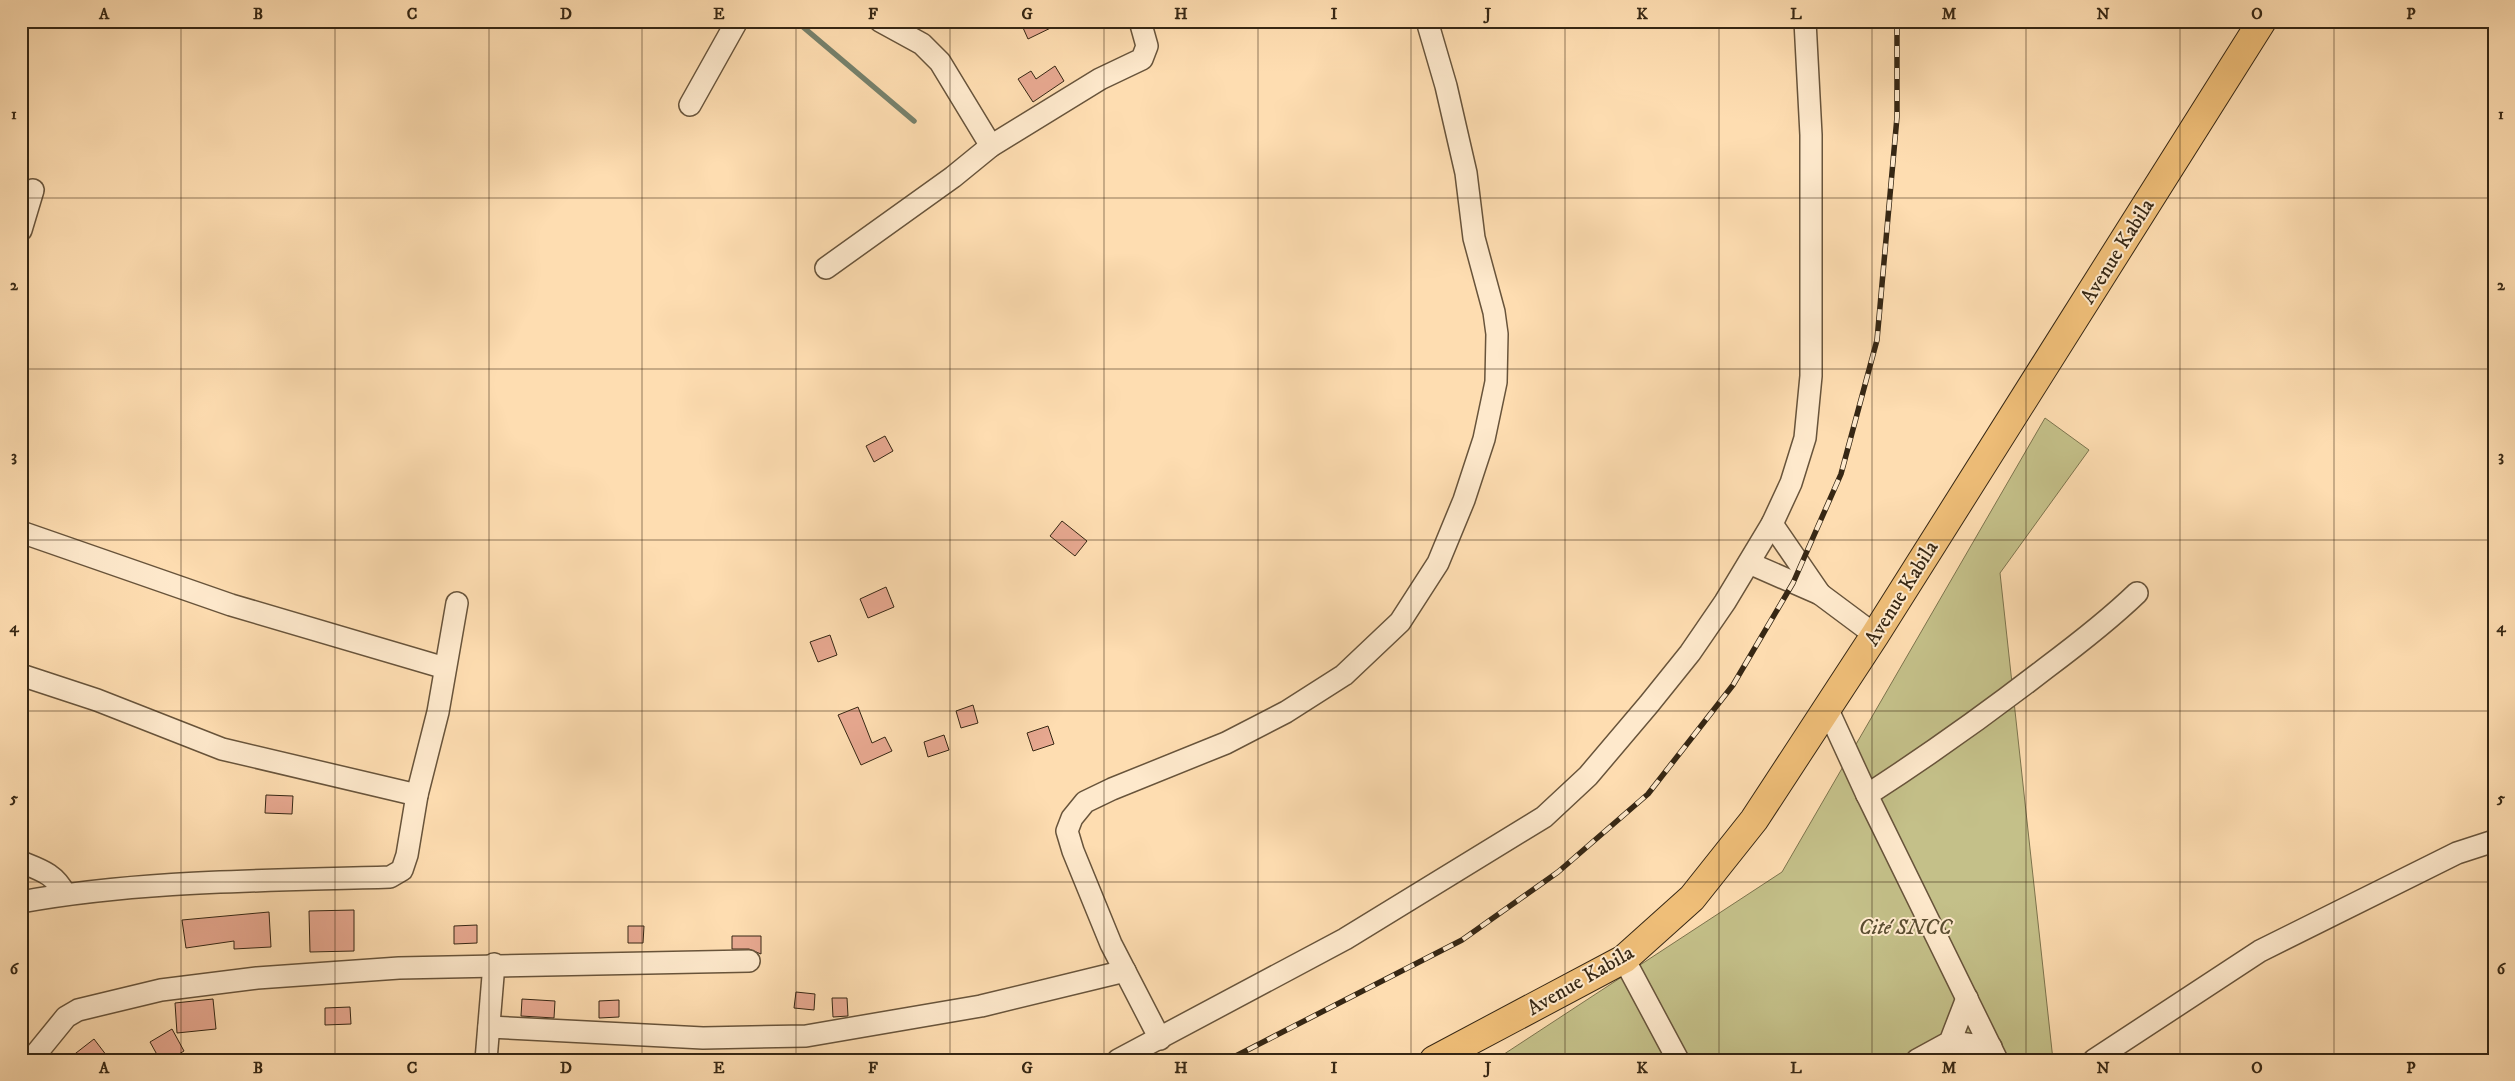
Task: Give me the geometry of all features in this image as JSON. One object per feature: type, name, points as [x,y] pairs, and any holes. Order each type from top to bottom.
[{"type":"highway","name":"Avenue Kabila","points":[[1434,1060],[1624,959],[1692,898],[1754,820],[1875,635],[2262,21]]},
{"type":"street","points":[[690,105],[736,21]]},
{"type":"street","points":[[880,21],[922,44],[940,62],[991,146]]},
{"type":"street","points":[[826,268],[953,177],[991,146],[1100,79],[1142,59],[1147,46],[1140,21]]},
{"type":"street","points":[[1160,1039],[1111,944],[1073,851],[1067,831],[1072,818],[1085,802],[1112,789],[1226,743],[1286,712],[1344,675],[1400,622],[1438,563],[1464,500],[1484,439],[1496,382],[1497,334],[1494,312],[1474,238],[1466,173],[1448,96],[1427,21]]},
{"type":"street","points":[[1118,1060],[1345,939],[1544,816],[1588,776],[1690,653],[1749,563],[1772,524],[1791,483],[1804,438],[1810,376],[1811,135],[1805,21]]},
{"type":"street","points":[[21,230],[33,190]]},
{"type":"street","points":[[1772,524],[1820,594]]},
{"type":"street","points":[[21,532],[231,605],[445,668]]},
{"type":"street","points":[[1749,563],[1820,594],[1875,635]]},
{"type":"street","points":[[1867,795],[1952,740],[2110,619],[2137,593]]},
{"type":"street","points":[[21,902],[65,894],[202,883],[390,877],[402,870],[405,864],[417,795],[438,712],[457,602]]},
{"type":"street","points":[[21,675],[97,700],[222,749],[417,795]]},
{"type":"street","points":[[1827,708],[1867,795],[1994,1054]]},
{"type":"street","points":[[2094,1060],[2260,951],[2456,853],[2494,841]]},
{"type":"street","points":[[21,862],[47,872],[58,881],[65,894]]},
{"type":"street","points":[[1624,959],[1678,1060]]},
{"type":"street","points":[[32,1060],[66,1017],[78,1010],[161,990],[310,974],[494,964],[750,961]]},
{"type":"street","points":[[486,1060],[494,964]]},
{"type":"street","points":[[489,1027],[703,1038],[806,1036],[981,1006],[1125,971]]},
{"type":"street","points":[[1918,1060],[1950,1042],[1967,998]]},
{"type":"street","points":[[1950,1042],[1994,1054]]},
{"type":"green space","name":"Cité SNCC","points":[[2045,418],[2089,450],[2000,573],[2053,1060],[1495,1060],[1782,872]]},
{"type":"building","points":[[1020,21],[1065,21],[1028,39]]},
{"type":"building","points":[[1055,66],[1064,81],[1033,102],[1018,79],[1031,71],[1036,79]]},
{"type":"building","points":[[885,436],[893,451],[874,462],[866,446]]},
{"type":"building","points":[[1062,521],[1087,541],[1075,556],[1050,536]]},
{"type":"building","points":[[886,587],[894,607],[868,618],[860,599]]},
{"type":"building","points":[[830,635],[837,655],[818,662],[810,642]]},
{"type":"building","points":[[973,705],[978,723],[961,728],[956,711]]},
{"type":"building","points":[[858,707],[872,743],[885,737],[892,751],[861,765],[838,715]]},
{"type":"building","points":[[1048,726],[1054,744],[1033,751],[1027,733]]},
{"type":"building","points":[[944,735],[949,750],[928,757],[924,742]]},
{"type":"building","points":[[266,795],[293,796],[292,814],[265,813]]},
{"type":"building","points":[[354,910],[354,951],[310,952],[309,911]]},
{"type":"building","points":[[269,912],[271,947],[234,949],[234,941],[186,948],[182,920]]},
{"type":"building","points":[[477,925],[477,943],[454,944],[454,926]]},
{"type":"building","points":[[628,926],[644,926],[643,943],[628,943]]},
{"type":"building","points":[[732,936],[761,936],[761,954],[749,949],[732,949]]},
{"type":"building","points":[[796,992],[815,994],[814,1010],[794,1008]]},
{"type":"building","points":[[832,998],[847,998],[848,1016],[833,1017]]},
{"type":"building","points":[[213,999],[216,1029],[177,1033],[175,1003]]},
{"type":"building","points":[[522,999],[555,1001],[554,1018],[521,1016]]},
{"type":"building","points":[[619,1000],[619,1017],[599,1018],[599,1001]]},
{"type":"building","points":[[350,1007],[351,1024],[325,1025],[325,1008]]},
{"type":"building","points":[[172,1029],[184,1051],[169,1060],[160,1060],[150,1042]]},
{"type":"building","points":[[94,1039],[110,1060],[67,1060]]},
{"type":"waterway","points":[[796,21],[914,121]]},
{"type":"railway","points":[[1228,1060],[1462,940],[1558,872],[1648,794],[1733,685],[1793,583],[1841,474],[1877,340],[1897,117],[1897,21]]}]
